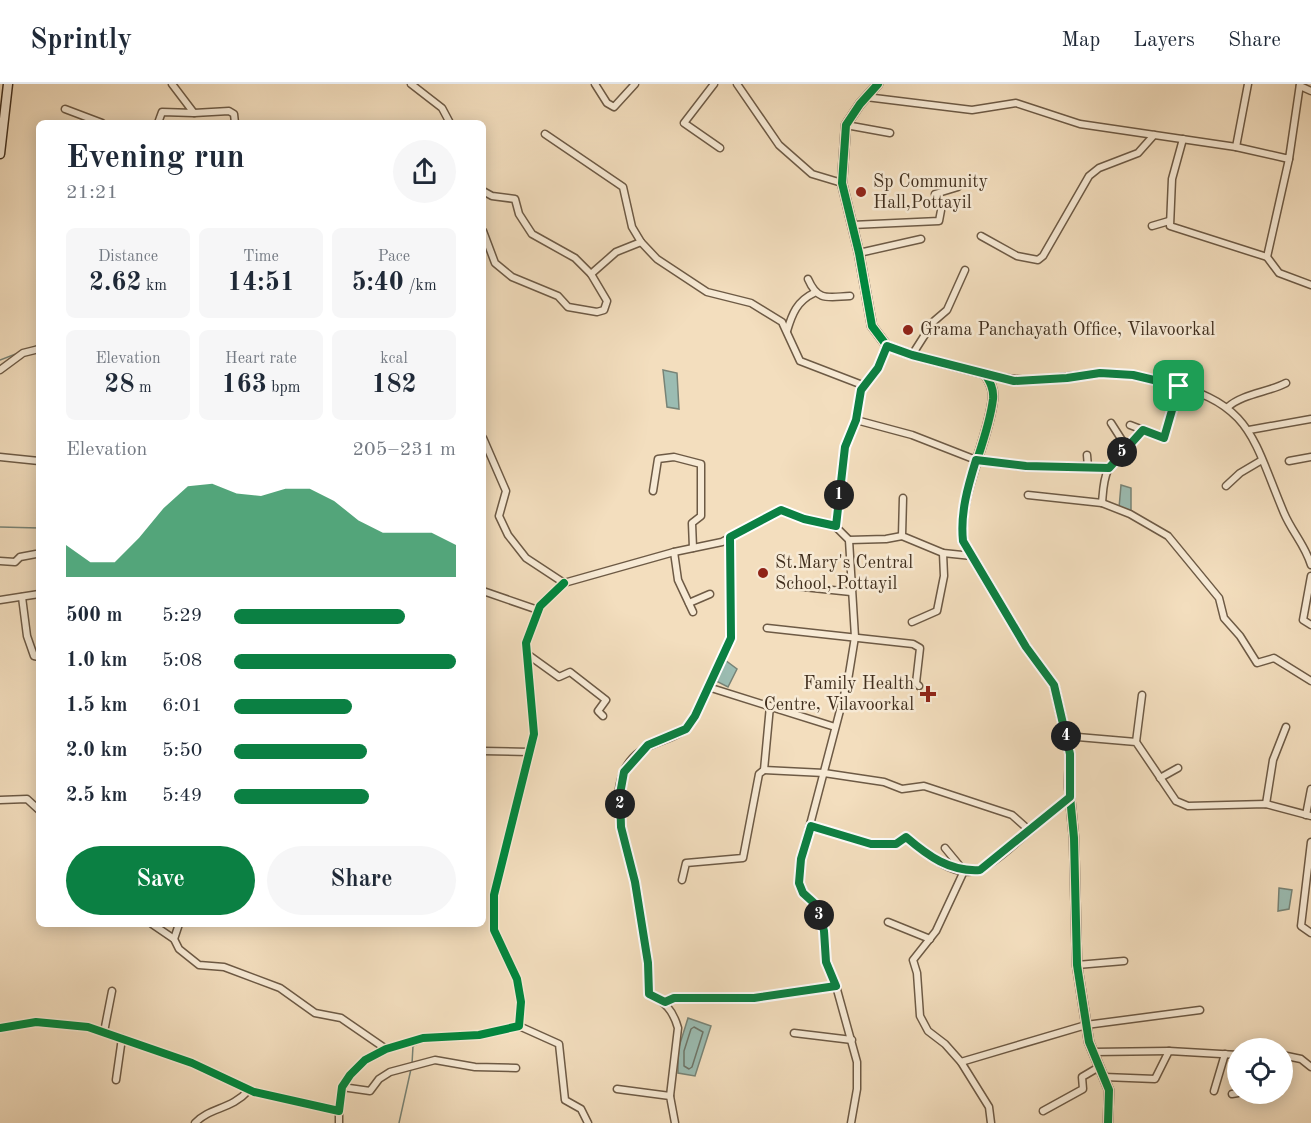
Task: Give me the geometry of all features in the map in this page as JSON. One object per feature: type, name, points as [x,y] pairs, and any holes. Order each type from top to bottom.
[{"type":"street","points":[[0,154],[8,84]]},
{"type":"street","points":[[172,84],[194,113]]},
{"type":"street","points":[[411,84],[442,108],[448,120]]},
{"type":"street","points":[[595,84],[607,103],[614,107],[635,84]]},
{"type":"street","points":[[714,84],[684,123],[720,148]]},
{"type":"street","points":[[737,84],[779,145],[812,174],[842,183]]},
{"type":"street","points":[[878,84],[865,97],[846,125],[842,183],[859,253],[872,326],[887,346],[912,355],[1014,381],[1067,378],[1100,373],[1133,375],[1190,388],[1228,407],[1249,430],[1291,529],[1305,546],[1311,565]]},
{"type":"street","points":[[1236,147],[1248,84]]},
{"type":"street","points":[[1267,257],[1289,159],[1300,85],[1311,91]]},
{"type":"street","points":[[865,97],[972,110],[1016,103],[1080,123],[1236,147],[1289,159]]},
{"type":"street","points":[[65,109],[94,120]]},
{"type":"street","points":[[160,120],[162,112],[229,111],[234,114],[235,120]]},
{"type":"street","points":[[846,125],[890,133]]},
{"type":"street","points":[[545,134],[623,187],[632,227],[641,242],[657,259],[707,292],[751,303],[782,322],[800,361],[865,386]]},
{"type":"street","points":[[981,236],[1017,256],[1038,260],[1043,256],[1089,176],[1099,168],[1138,153],[1154,135]]},
{"type":"street","points":[[1183,139],[1172,179],[1169,221],[1174,228],[1267,257],[1279,273],[1311,285]]},
{"type":"street","points":[[852,225],[939,221],[942,205],[935,194],[958,188]]},
{"type":"street","points":[[486,193],[492,196],[515,199],[519,214],[532,234],[574,258],[591,274],[606,301],[604,310],[597,312],[568,307],[558,296],[512,278],[495,263],[486,239]]},
{"type":"street","points":[[1152,226],[1169,221]]},
{"type":"street","points":[[859,253],[921,239]]},
{"type":"street","points":[[591,274],[616,252],[641,242]]},
{"type":"street","points":[[912,355],[933,322],[947,310],[965,270]]},
{"type":"street","points":[[808,279],[814,293],[821,297],[850,296]]},
{"type":"street","points":[[787,332],[792,315],[802,298],[814,293]]},
{"type":"street","points":[[836,526],[845,447],[856,420],[861,390],[878,368],[887,346]]},
{"type":"street","points":[[0,370],[23,353],[36,350]]},
{"type":"street","points":[[984,374],[992,383],[993,399],[968,487],[962,525],[963,541],[1026,647],[1054,685],[1070,754],[1077,965],[1086,1025],[1093,1052],[1109,1090],[1108,1123]]},
{"type":"street","points":[[1228,407],[1232,403],[1270,392],[1286,383]]},
{"type":"street","points":[[1130,425],[1164,438],[1179,386]]},
{"type":"street","points":[[1249,430],[1311,419]]},
{"type":"street","points":[[856,420],[912,435],[976,460],[1026,466],[1087,465],[1109,468]]},
{"type":"street","points":[[1111,423],[1126,448]]},
{"type":"street","points":[[1102,504],[1109,468],[1143,430]]},
{"type":"street","points":[[486,445],[506,491],[499,516],[508,535],[526,558],[564,583]]},
{"type":"street","points":[[486,457],[490,455]]},
{"type":"street","points":[[1087,455],[1087,465]]},
{"type":"street","points":[[0,457],[36,461]]},
{"type":"street","points":[[653,491],[658,459],[674,457],[701,464],[701,516],[692,523],[693,548]]},
{"type":"street","points":[[1289,461],[1311,457]]},
{"type":"street","points":[[1226,486],[1240,473],[1262,460]]},
{"type":"street","points":[[1028,495],[1102,504],[1130,514],[1168,536],[1219,598],[1224,618],[1240,636],[1257,663],[1274,658],[1311,681]]},
{"type":"street","points":[[902,536],[903,498]]},
{"type":"street","points":[[519,1026],[521,1002],[517,979],[494,930],[494,895],[534,734],[526,643],[538,610],[564,583],[674,552],[722,542],[781,510],[804,519],[836,526],[849,540],[855,637],[848,680],[801,859],[799,883],[803,893],[814,903],[820,917],[824,931],[826,962],[836,986],[857,1062],[857,1089],[851,1123]]},
{"type":"street","points":[[849,540],[902,536],[943,553],[972,556]]},
{"type":"street","points":[[675,1123],[670,1096],[678,1028],[665,1002],[649,994],[648,963],[635,882],[623,842],[620,794],[624,772],[648,745],[686,729],[695,716],[731,638],[730,537]]},
{"type":"street","points":[[674,552],[678,580],[693,612]]},
{"type":"street","points":[[912,622],[937,611],[944,576],[943,553]]},
{"type":"street","points":[[0,561],[15,562],[20,557],[36,555]]},
{"type":"street","points":[[1311,576],[1303,620],[1311,624]]},
{"type":"street","points":[[794,586],[851,592]]},
{"type":"street","points":[[486,592],[538,610]]},
{"type":"street","points":[[689,603],[710,594]]},
{"type":"street","points":[[0,600],[36,595]]},
{"type":"street","points":[[22,597],[27,636],[36,656]]},
{"type":"street","points":[[767,628],[913,644],[920,648],[916,683],[919,686]]},
{"type":"street","points":[[527,654],[559,677],[570,672],[606,700],[598,711],[603,716]]},
{"type":"street","points":[[708,687],[835,727]]},
{"type":"street","points":[[1142,695],[1136,742],[1176,801],[1188,806],[1266,804],[1309,815],[1311,789]]},
{"type":"street","points":[[764,770],[770,706]]},
{"type":"street","points":[[1266,804],[1273,760],[1286,727]]},
{"type":"street","points":[[1066,736],[1136,742]]},
{"type":"street","points":[[486,751],[529,752]]},
{"type":"street","points":[[1160,778],[1178,768]]},
{"type":"street","points":[[682,880],[686,863],[743,858],[759,774],[764,770],[824,773],[884,782],[902,789],[924,786],[1012,815],[1030,831]]},
{"type":"street","points":[[811,826],[871,844],[896,844],[906,837],[938,861],[964,871],[980,870],[1070,797]]},
{"type":"street","points":[[0,800],[27,799],[36,807]]},
{"type":"street","points":[[1311,842],[1301,926],[1311,933]]},
{"type":"street","points":[[945,848],[964,871]]},
{"type":"street","points":[[964,871],[946,911],[930,939],[914,960],[920,1016],[928,1031],[945,1044],[961,1062],[989,1107],[991,1123]]},
{"type":"street","points":[[888,922],[930,939]]},
{"type":"street","points":[[156,927],[174,939],[179,949],[199,965],[224,967],[280,988],[315,1013],[341,1018],[386,1049]]},
{"type":"street","points":[[174,939],[178,927]]},
{"type":"street","points":[[1077,965],[1124,961]]},
{"type":"street","points":[[665,1002],[674,998],[763,997],[836,986]]},
{"type":"street","points":[[104,1032],[112,991]]},
{"type":"street","points":[[961,1062],[1086,1025],[1200,1010]]},
{"type":"street","points":[[0,1028],[36,1022],[88,1027],[192,1063],[249,1090],[339,1111]]},
{"type":"street","points":[[339,1123],[342,1087],[365,1060],[386,1049],[423,1038],[479,1035],[519,1026],[559,1044],[565,1100],[581,1109],[588,1123]]},
{"type":"street","points":[[794,1034],[852,1040]]},
{"type":"street","points":[[116,1080],[122,1038]]},
{"type":"street","points":[[1093,1052],[1225,1054],[1214,1091]]},
{"type":"street","points":[[1104,1077],[1155,1079],[1169,1052]]},
{"type":"street","points":[[1293,1057],[1301,1059],[1311,1067]]},
{"type":"street","points":[[342,1087],[370,1091],[379,1079],[407,1067],[435,1060],[475,1067],[516,1068]]},
{"type":"street","points":[[1043,1111],[1083,1089],[1082,1077],[1099,1067]]},
{"type":"street","points":[[617,1089],[670,1096]]},
{"type":"street","points":[[195,1123],[207,1115],[233,1105],[249,1090]]},
{"type":"water","points":[[663,370],[677,373],[679,409],[667,407]]},
{"type":"water","points":[[1121,485],[1131,488],[1131,511],[1119,508]]},
{"type":"water","points":[[725,660],[737,669],[728,687],[714,680]]},
{"type":"water","points":[[1279,888],[1292,890],[1289,909],[1278,911]]},
{"type":"water","points":[[688,1018],[711,1026],[695,1076],[678,1073],[678,1050]]},
{"type":"waterway","points":[[0,360],[36,346]]},
{"type":"waterway","points":[[0,527],[36,528]]},
{"type":"waterway","points":[[412,1064],[413,1046],[423,1042]]},
{"type":"waterway","points":[[399,1123],[411,1069]]},
{"type":"cycle path","points":[[878,84],[860,104],[846,125],[842,183],[859,253],[872,326],[887,346],[985,374],[992,389],[990,417],[965,505],[963,541],[1026,647],[1054,685],[1070,754],[1069,786],[1074,838],[1077,965],[1089,1042],[1109,1090],[1108,1123]]},
{"type":"cycle path","points":[[0,1028],[36,1022],[88,1027],[192,1063],[254,1092],[339,1111],[342,1087],[350,1075],[365,1060],[386,1049],[423,1038],[479,1035],[519,1026],[521,1002],[517,979],[494,930],[494,895],[534,734],[526,643],[540,606],[564,583]]},
{"type":"place","name":"Sp Community Hall,Pottayil","points":[[861,192]]},
{"type":"place","name":"Grama Panchayath Office, Vilavoorkal","points":[[908,330]]},
{"type":"place","name":"St.Mary's Central School, Pottayil","points":[[763,573]]},
{"type":"place","name":"Family Health Centre, Vilavoorkal","points":[[928,694]]},
{"type":"route","points":[[887,346],[912,355],[1014,381],[1067,378],[1100,373],[1133,375],[1179,386],[1164,438],[1143,430],[1109,468],[1087,465],[1026,466],[976,460],[968,487],[962,525],[963,541],[1026,647],[1054,685],[1070,754],[1070,797],[980,870],[964,871],[951,867],[923,852],[906,837],[900,839],[896,844],[871,844],[811,826],[801,859],[799,883],[803,893],[814,903],[820,917],[824,931],[826,962],[836,986],[771,997],[674,998],[665,1002],[649,994],[648,963],[635,882],[621,827],[620,794],[624,772],[648,745],[686,729],[695,716],[731,638],[730,537],[781,510],[804,519],[836,526],[845,447],[856,420],[861,390],[878,368],[887,346]]}]
